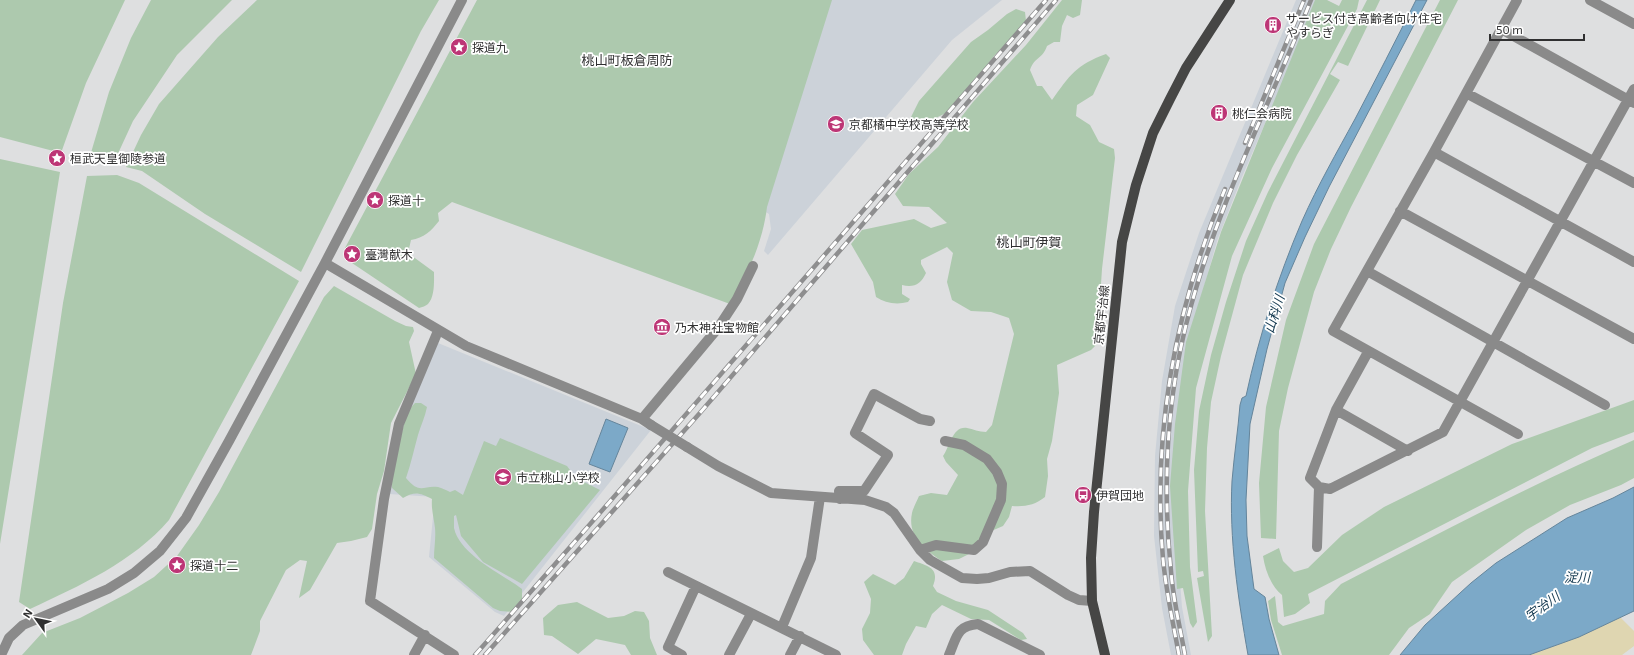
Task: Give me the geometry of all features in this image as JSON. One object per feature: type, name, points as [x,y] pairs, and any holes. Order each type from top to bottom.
[{"type":"main road","name":"京都宇治線","points":[[1105,655],[1092,602],[1091,558],[1094,512],[1122,242],[1136,185],[1154,133],[1186,68],[1230,0]]},
{"type":"street","points":[[1,655],[9,638],[19,628],[108,588],[134,573],[150,561],[170,539],[186,518],[325,263],[462,0]]},
{"type":"street","points":[[1517,0],[1434,152],[1333,331],[1368,352],[1518,434]]},
{"type":"street","points":[[1590,0],[1634,24]]},
{"type":"street","points":[[1501,29],[1631,101]]},
{"type":"street","points":[[1368,352],[1336,410],[1310,478],[1319,487],[1330,489],[1408,451],[1443,432],[1594,161],[1631,101],[1634,88]]},
{"type":"street","points":[[1466,93],[1634,183]]},
{"type":"street","points":[[1434,152],[1634,262]]},
{"type":"street","points":[[1400,211],[1634,339]]},
{"type":"street","points":[[325,263],[438,331],[466,346],[646,422],[718,466],[771,493],[820,498],[865,500],[886,507],[894,512],[920,550],[930,560],[962,578],[989,578],[1010,572],[1030,571],[1068,595],[1078,600],[1092,602]]},
{"type":"street","points":[[646,422],[718,328],[737,300],[753,266]]},
{"type":"street","points":[[1366,272],[1605,405]]},
{"type":"street","points":[[438,331],[399,424],[384,499],[370,601],[454,655]]},
{"type":"street","points":[[840,499],[839,491],[864,491],[888,455],[854,433],[874,394],[920,419],[930,421]]},
{"type":"street","points":[[1336,410],[1408,451]]},
{"type":"street","points":[[920,550],[936,545],[974,550],[983,542],[1001,500],[1002,484],[997,472],[987,459],[964,445],[945,441]]},
{"type":"street","points":[[1317,547],[1319,487]]},
{"type":"street","points":[[782,627],[811,558],[820,498]]},
{"type":"street","points":[[668,572],[836,655]]},
{"type":"street","points":[[682,655],[668,647],[696,586]]},
{"type":"street","points":[[728,655],[751,614]]},
{"type":"street","points":[[949,655],[961,629],[968,624],[978,624],[1040,655]]},
{"type":"street","points":[[414,655],[424,635]]},
{"type":"street","points":[[790,655],[800,636]]},
{"type":"shaded area","name":"京都橘中学校高等学校","points":[[830,0],[1002,0],[952,40],[768,255],[764,251],[771,229],[769,214],[764,211]]},
{"type":"shaded area","points":[[1296,0],[1318,0],[1242,177],[1217,241],[1197,312],[1176,532],[1182,607],[1191,655],[1171,655],[1162,608],[1154,536],[1155,456],[1162,381],[1175,306],[1199,233]]},
{"type":"shaded area","name":"市立桃山小学校","points":[[438,343],[651,430],[504,616],[495,612],[429,557],[435,497],[389,494],[403,425]]},
{"type":"green space","points":[[0,0],[125,0],[86,83],[61,153],[0,137]]},
{"type":"green space","points":[[151,0],[232,0],[177,55],[133,121],[115,160],[90,156],[109,92],[131,38]]},
{"type":"green space","points":[[257,0],[439,0],[421,31],[301,272],[205,214],[142,171],[126,167],[141,135],[159,104],[218,37]]},
{"type":"green space","points":[[477,0],[832,0],[767,207],[762,232],[754,257],[749,270],[730,304],[452,202],[438,213],[439,221],[430,231],[420,238],[411,240],[408,253],[434,272],[433,293],[428,304],[419,308],[349,261],[345,254],[345,248]]},
{"type":"green space","points":[[1062,0],[1082,0],[1080,15],[1073,18],[1067,15],[1062,26],[1060,42],[1054,42],[1047,46],[1043,54],[1034,62],[1030,70],[1037,86],[1042,86],[1052,100],[1069,77],[1080,67],[1087,62],[1106,54],[1110,58],[1093,95],[1077,105],[1076,116],[1090,125],[1099,142],[1114,149],[1115,158],[1102,269],[1097,344],[1091,350],[1057,365],[1059,393],[1052,441],[1047,459],[1048,476],[1045,497],[1030,505],[1012,506],[1009,517],[1003,526],[989,532],[981,548],[959,559],[942,561],[929,552],[919,542],[912,529],[911,521],[913,511],[919,496],[931,493],[947,495],[958,475],[946,462],[943,456],[958,430],[967,428],[986,432],[992,425],[1014,334],[1009,318],[991,312],[971,311],[952,300],[947,282],[953,253],[947,247],[921,260],[921,264],[926,273],[924,277],[917,284],[910,286],[902,285],[902,294],[910,299],[908,302],[895,303],[883,301],[876,297],[873,282],[851,244],[862,230],[914,219],[931,228],[947,223],[929,207],[903,206],[895,194],[909,174],[938,147],[973,102],[1026,45]]},
{"type":"green space","points":[[1315,0],[1327,0],[1339,6],[1342,0],[1359,0],[1357,9],[1272,168],[1232,256],[1196,388],[1188,491],[1190,567],[1197,622],[1193,628],[1190,623],[1183,588],[1177,589],[1170,486],[1175,424],[1186,342],[1221,232]]},
{"type":"green space","points":[[1367,0],[1380,0],[1348,66],[1338,62],[1330,74],[1340,80],[1297,155],[1273,203],[1243,275],[1221,356],[1211,402],[1207,448],[1205,511],[1212,636],[1208,642],[1197,578],[1204,576],[1203,571],[1198,572],[1194,470],[1199,411],[1211,355],[1226,302],[1246,241],[1268,192]]},
{"type":"green space","points":[[1440,0],[1458,0],[1351,207],[1331,249],[1314,292],[1288,388],[1279,431],[1276,539],[1261,538],[1259,483],[1266,407],[1286,320],[1314,244]]},
{"type":"green space","points":[[1016,9],[1025,12],[1026,21],[1015,35],[994,56],[956,105],[944,114],[921,125],[911,117],[919,101],[971,42],[1007,14]]},
{"type":"green space","points":[[0,159],[60,172],[0,544]]},
{"type":"green space","points":[[117,175],[139,183],[299,281],[169,520],[155,535],[122,561],[86,582],[30,609],[19,602],[63,303],[87,176]]},
{"type":"green space","points":[[334,286],[395,321],[406,326],[413,327],[414,331],[409,342],[416,374],[391,423],[384,471],[377,494],[372,529],[367,537],[337,543],[310,590],[299,598],[307,561],[300,560],[286,570],[260,621],[260,631],[251,655],[22,655],[42,633],[80,618],[128,593],[154,577],[177,556],[199,525],[219,492],[324,297]]},
{"type":"green space","points":[[1634,400],[1634,432],[1592,448],[1308,594],[1310,603],[1295,614],[1284,617],[1282,595],[1269,577],[1263,556],[1279,548],[1283,561],[1294,572],[1308,568],[1342,535],[1384,507],[1512,444]]},
{"type":"green space","points":[[415,403],[421,403],[427,407],[406,478],[418,488],[438,487],[450,492],[455,490],[463,495],[484,441],[496,446],[500,438],[567,466],[576,478],[600,490],[522,584],[483,562],[461,536],[456,515],[454,516],[454,528],[464,547],[483,563],[522,589],[522,603],[513,612],[500,611],[493,608],[434,558],[435,524],[432,510],[432,499],[418,494],[411,494],[403,498],[392,488],[391,477],[407,412]]},
{"type":"green space","points":[[1634,440],[1634,478],[1621,485],[1570,505],[1526,530],[1452,582],[1430,614],[1409,628],[1389,655],[1282,655],[1271,620],[1268,601],[1275,596],[1278,622],[1283,626],[1324,614],[1325,601],[1341,584],[1523,491]]},
{"type":"green space","points":[[914,561],[928,566],[934,571],[935,580],[933,586],[937,592],[956,601],[988,610],[1023,633],[1027,639],[1021,640],[989,620],[971,619],[942,605],[932,614],[926,628],[916,626],[902,655],[874,655],[863,640],[862,629],[870,613],[871,599],[864,582],[873,574],[895,585],[904,578]]},
{"type":"green space","points":[[577,602],[608,618],[624,616],[635,611],[644,612],[649,621],[650,638],[657,655],[631,655],[625,645],[596,639],[578,654],[552,636],[544,635],[543,618],[558,605]]},
{"type":"sand","points":[[1620,617],[1634,631],[1634,646],[1622,655],[1529,655],[1579,637]]},
{"type":"water","name":"山科川","points":[[1416,0],[1427,0],[1329,187],[1305,237],[1285,283],[1267,349],[1250,424],[1246,500],[1247,536],[1254,589],[1265,597],[1269,619],[1279,655],[1248,655],[1235,568],[1231,503],[1240,405],[1242,398],[1246,396],[1263,329],[1277,285],[1302,221]]},
{"type":"water","points":[[606,419],[628,428],[610,472],[589,464]]},
{"type":"water","name":"淀川","points":[[1634,487],[1634,611],[1579,637],[1529,655],[1400,655],[1425,625],[1471,583],[1496,563],[1567,518]]},
{"type":"railway","points":[[475,655],[1046,0]]},
{"type":"railway","points":[[485,655],[699,414],[1056,0]]},
{"type":"railway","points":[[1245,143],[1304,0]]},
{"type":"railway","points":[[1185,655],[1172,582],[1168,538],[1167,471],[1176,371],[1191,306],[1216,228],[1311,0]]},
{"type":"railway","points":[[1179,655],[1163,559],[1160,511],[1161,464],[1165,417],[1181,324],[1193,278],[1225,189]]},
{"type":"place","name":"サービス付き高齢者向け住宅 やすらぎ","points":[[1273,25]]},
{"type":"place","name":"探道九","points":[[459,47]]},
{"type":"place","name":"桃仁会病院","points":[[1219,113]]},
{"type":"place","name":"京都橘中学校高等学校","points":[[836,124]]},
{"type":"place","name":"桓武天皇御陵参道","points":[[57,158]]},
{"type":"place","name":"探道十","points":[[375,200]]},
{"type":"place","name":"臺灣献木","points":[[352,254]]},
{"type":"place","name":"乃木神社宝物館","points":[[662,327]]},
{"type":"place","name":"市立桃山小学校","points":[[503,477]]},
{"type":"place","name":"伊賀団地","points":[[1083,495]]},
{"type":"place","name":"探道十二","points":[[177,565]]},
{"type":"district","name":"桃山町板倉周防","points":[[627,60]]},
{"type":"district","name":"桃山町伊賀","points":[[1029,242]]},
{"type":"water label","name":"宇治川","points":[[1542,606]]}]
